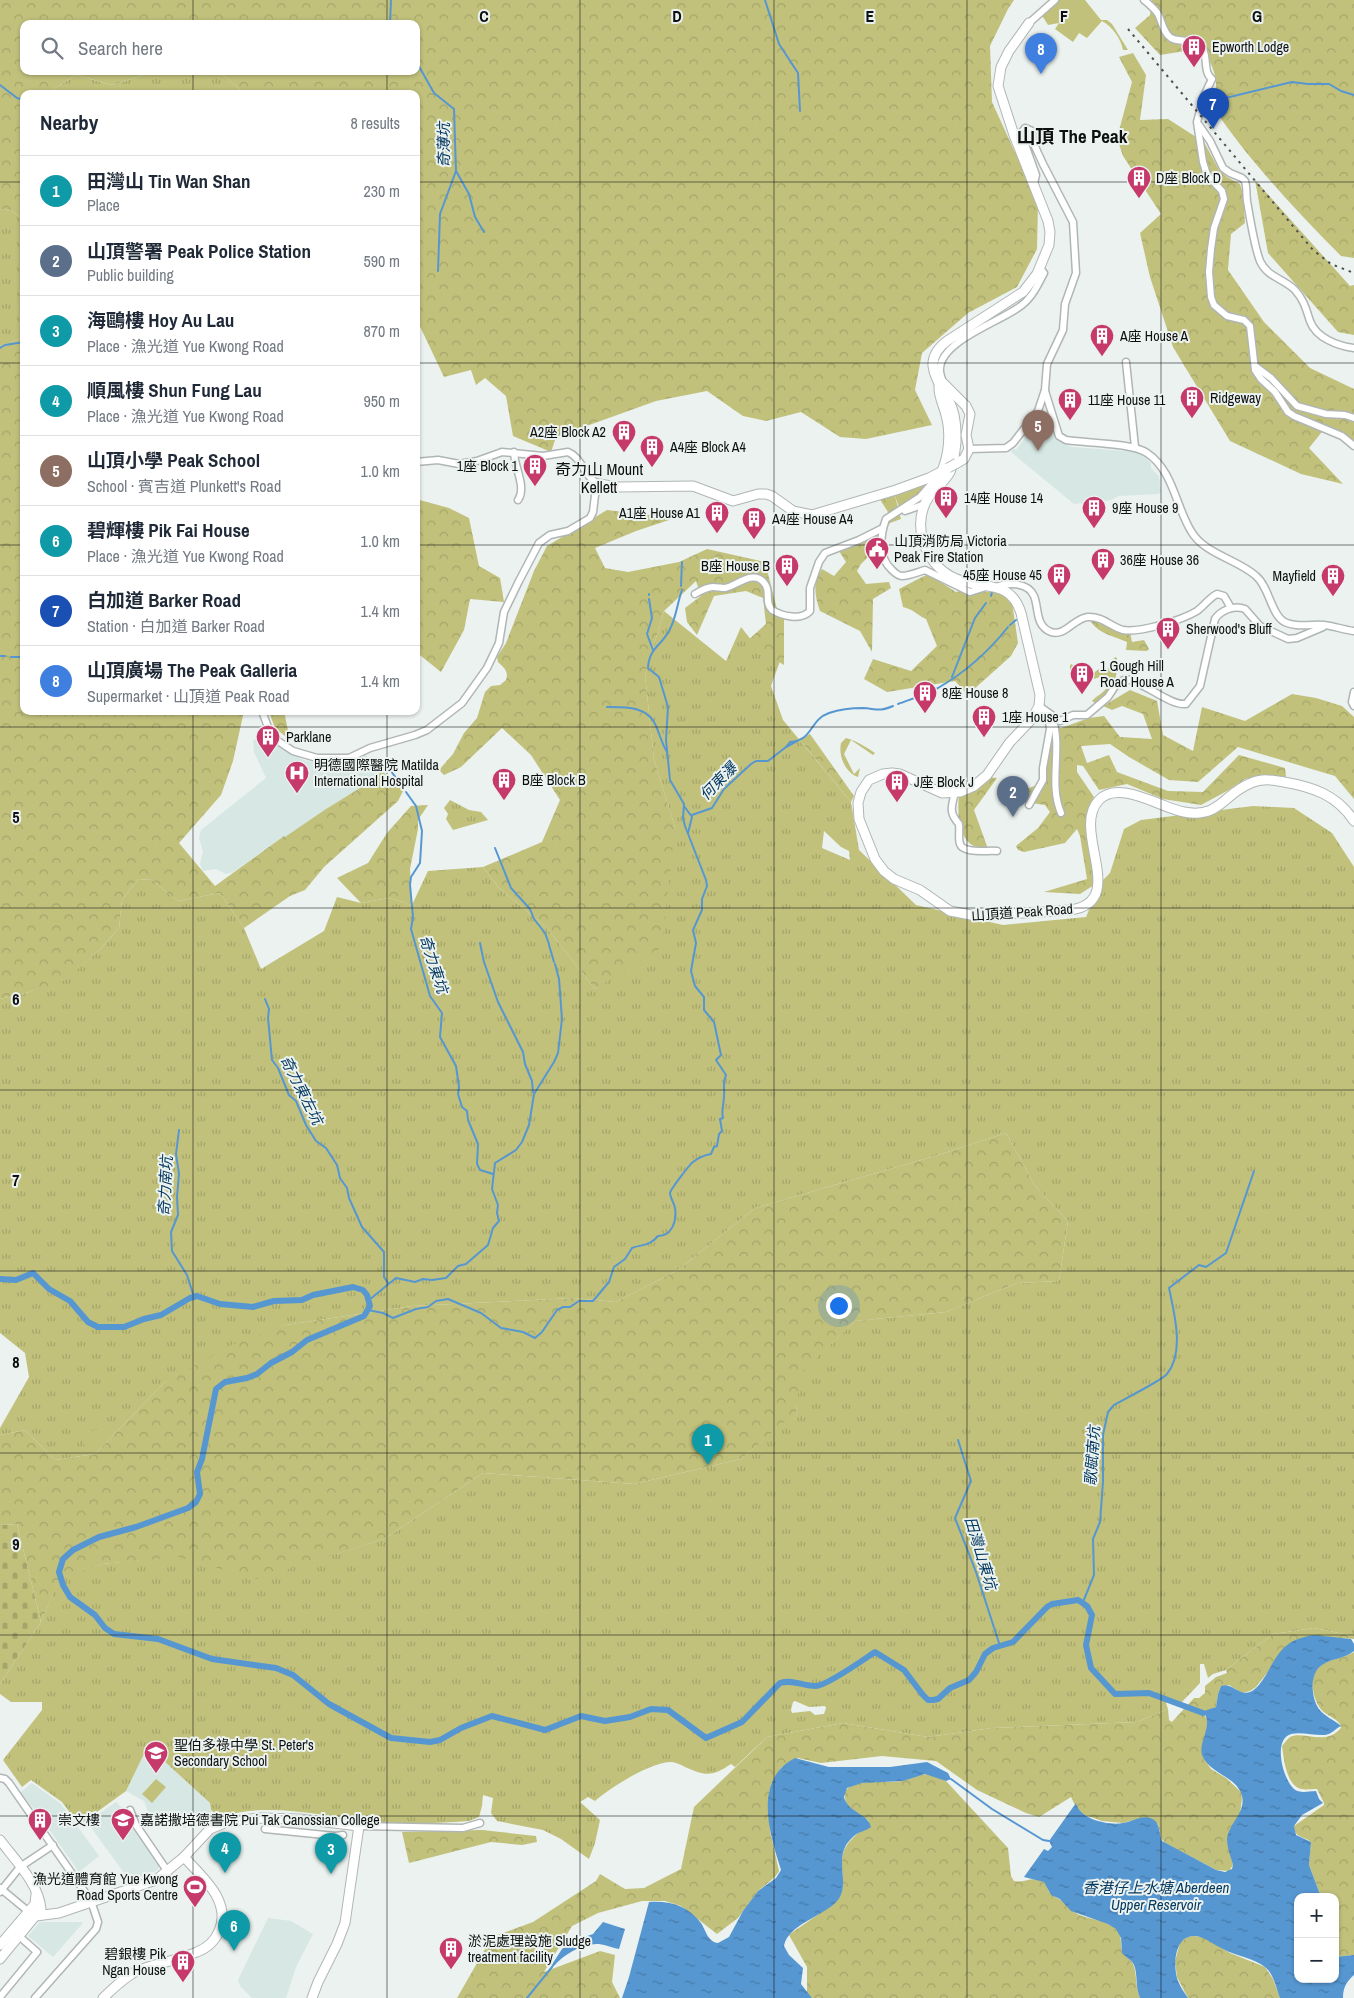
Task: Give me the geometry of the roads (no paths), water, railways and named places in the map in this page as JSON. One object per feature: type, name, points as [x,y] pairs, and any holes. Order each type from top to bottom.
[{"type":"main road","points":[[955,792],[971,788],[984,778],[1010,742],[1032,719],[1039,706],[1038,686],[1020,608],[1011,595],[993,586],[968,582],[955,578],[943,571],[925,548],[921,533],[921,517],[925,504],[950,470],[955,449],[955,419],[949,402],[934,374],[935,356],[941,346],[1023,292],[1031,284],[1040,268],[1049,245],[1050,232],[1048,221],[998,86],[1001,67],[1009,51],[1029,23]]},
{"type":"main road","points":[[599,484],[618,487],[693,486],[732,501],[758,494],[766,494],[793,511],[812,515],[929,478],[964,459],[969,450],[966,435],[969,410],[941,385]]},
{"type":"main road","points":[[941,385],[939,392],[946,414],[949,467]]},
{"type":"main road","name":"山頂道 Peak Road","points":[[955,792],[938,792],[905,776],[888,773],[874,777],[863,788],[859,797],[858,814],[864,834],[875,858],[884,871],[894,878],[920,890],[947,910],[970,916],[1070,910],[1089,904],[1095,896],[1098,885],[1090,825],[1091,814],[1100,799],[1113,793],[1130,794],[1184,812],[1202,812],[1219,806],[1250,783],[1272,780],[1310,787],[1322,792],[1338,803],[1354,821]]},
{"type":"main road","points":[[32,1914],[59,1913],[156,1880],[184,1857],[210,1829],[227,1822],[258,1818],[282,1818],[359,1826],[345,1923],[312,1998]]},
{"type":"main road","points":[[0,1840],[20,1867],[36,1894],[41,1909],[32,1914],[0,1944]]},
{"type":"main road","points":[[103,1998],[128,1976],[138,1970],[196,1952],[210,1944],[217,1935],[222,1916],[220,1902],[184,1857]]},
{"type":"main road","points":[[0,1959],[19,1936],[32,1914],[36,1894]]},
{"type":"main road","points":[[40,1903],[52,1913]]},
{"type":"street","points":[[1029,23],[1055,0]]},
{"type":"street","points":[[1144,0],[1157,13],[1169,36],[1174,39],[1193,41],[1202,47],[1205,54],[1207,73],[1212,79],[1204,96],[1197,122],[1203,162],[1208,175],[1222,191],[1224,199],[1214,228],[1211,249],[1211,297],[1214,305],[1227,316],[1244,320],[1250,326],[1254,366],[1258,376],[1276,392],[1291,415],[1342,436],[1354,446]]},
{"type":"street","points":[[1197,122],[1210,140],[1223,168],[1242,178],[1246,183],[1258,255],[1264,267],[1273,276],[1297,292],[1317,332],[1335,343],[1354,348]]},
{"type":"street","points":[[969,450],[1006,448],[1038,411],[1045,390],[1048,360],[1064,328],[1065,304],[1075,275],[1076,262],[1072,222],[1042,164],[1030,129],[1025,128],[1021,131],[1021,136],[1036,175],[1034,186]]},
{"type":"street","points":[[1126,362],[1135,447]]},
{"type":"street","points":[[1254,366],[1271,378],[1297,406],[1326,414],[1345,415],[1354,418]]},
{"type":"street","points":[[1045,390],[1059,436],[1066,440],[1135,447],[1151,456],[1166,474],[1187,525],[1194,536],[1202,544],[1258,577],[1280,618],[1292,624],[1327,626],[1354,631]]},
{"type":"street","points":[[263,715],[269,730],[278,741],[293,751],[317,758],[347,758],[374,746],[415,735],[426,730],[462,704],[487,668],[499,643],[504,612],[537,546],[546,537],[571,529],[590,518],[599,484],[589,478],[570,452],[544,456],[499,452],[477,461],[459,464],[438,460],[420,462]]},
{"type":"street","points":[[514,452],[515,465],[521,486],[518,500]]},
{"type":"street","points":[[892,516],[920,497],[949,467]]},
{"type":"street","points":[[925,504],[886,519],[881,543],[883,555],[889,568],[898,575],[903,576],[925,570],[971,593],[1011,583],[1029,590],[1033,595],[1040,622],[1054,633],[1063,631],[1078,620],[1087,617],[1096,617],[1126,630],[1170,623],[1195,612],[1217,594],[1225,598],[1230,608]]},
{"type":"street","points":[[695,594],[710,587],[727,587],[746,578],[755,578],[766,586],[767,602],[772,610],[789,616],[803,616],[810,611],[810,588],[819,562],[825,553],[859,540],[883,528]]},
{"type":"street","points":[[1039,706],[1045,708],[1052,716],[1061,721],[1073,715],[1090,714],[1099,703],[1110,695],[1117,683],[1124,680],[1136,683],[1178,705],[1186,704],[1200,686],[1210,633],[1215,619],[1219,614],[1230,608],[1238,607],[1245,609],[1260,626],[1289,640],[1327,626]]},
{"type":"street","points":[[1354,694],[1352,702],[1354,706]]},
{"type":"street","points":[[1029,805],[1043,780],[1043,768],[1050,729],[1049,721],[1039,706]]},
{"type":"street","points":[[1052,716],[1056,731],[1056,799],[1061,813]]},
{"type":"street","points":[[955,792],[952,813],[959,824],[962,848],[967,850],[997,851]]},
{"type":"street","points":[[0,1778],[6,1779],[9,1782],[91,1901],[98,1926],[35,1998]]},
{"type":"street","points":[[130,1810],[136,1825],[168,1872]]},
{"type":"street","points":[[359,1826],[464,1828],[480,1823]]},
{"type":"street","points":[[265,1828],[336,1836],[343,1835]]},
{"type":"street","points":[[32,1914],[1,1890],[20,1867],[53,1845]]},
{"type":"street","points":[[0,1997],[37,1952],[19,1936]]},
{"type":"water","name":"香港仔上水塘 Aberdeen Upper Reservoir","points":[[1314,1635],[1351,1639],[1354,1644],[1354,1651],[1347,1656],[1322,1665],[1313,1680],[1314,1699],[1319,1709],[1341,1726],[1325,1735],[1290,1734],[1283,1741],[1281,1747],[1282,1763],[1290,1785],[1299,1791],[1316,1791],[1323,1803],[1302,1815],[1294,1826],[1296,1835],[1311,1842],[1309,1865],[1320,1893],[1294,1893],[1294,1983],[1339,1983],[1339,1957],[1354,1955],[1354,1975],[1345,1985],[1343,1998],[1280,1998],[1273,1977],[1265,1967],[1256,1961],[1228,1951],[1206,1939],[1196,1936],[1189,1937],[1180,1944],[1175,1965],[1180,1986],[1188,1998],[1140,1998],[1134,1965],[1122,1953],[1121,1938],[1116,1929],[1108,1924],[1071,1911],[1060,1899],[1051,1895],[1044,1882],[1024,1877],[1044,1849],[1048,1851],[1052,1847],[1049,1841],[1076,1803],[1078,1809],[1088,1817],[1103,1822],[1117,1824],[1146,1817],[1150,1818],[1157,1824],[1162,1841],[1216,1870],[1225,1872],[1232,1869],[1233,1865],[1227,1839],[1228,1833],[1242,1808],[1242,1796],[1235,1784],[1210,1767],[1202,1755],[1201,1751],[1207,1725],[1204,1711],[1216,1707],[1221,1686],[1225,1685],[1246,1693],[1253,1691],[1284,1648],[1304,1637]]},
{"type":"water","points":[[795,1758],[829,1767],[890,1767],[927,1762],[948,1773],[951,1779],[946,1781],[925,1774],[903,1781],[862,1783],[847,1788],[844,1797],[846,1802],[869,1822],[871,1827],[854,1836],[843,1852],[843,1885],[842,1893],[838,1900],[825,1911],[799,1926],[787,1938],[784,1946],[789,1955],[803,1968],[801,1984],[812,1998],[622,1998],[649,1902],[671,1903],[685,1908],[701,1923],[712,1941],[718,1943],[729,1937],[743,1911],[758,1891],[776,1878],[781,1870],[769,1825],[769,1794],[773,1780],[782,1768]]},
{"type":"water","points":[[603,1922],[625,1929],[619,1949],[599,1944],[586,1945],[562,1958],[553,1967],[551,1966],[562,1949],[579,1939],[593,1934]]},
{"type":"waterway","name":"奇薄坑","points":[[390,20],[391,0]]},
{"type":"waterway","points":[[765,0],[779,44],[798,73],[800,111]]},
{"type":"waterway","name":"奇薄坑","points":[[420,68],[434,93],[454,109],[456,171],[440,214],[438,271]]},
{"type":"waterway","points":[[1209,102],[1292,82],[1329,84],[1341,91],[1354,95]]},
{"type":"waterway","points":[[0,85],[20,99]]},
{"type":"waterway","points":[[456,171],[469,194],[475,217],[484,232]]},
{"type":"waterway","points":[[0,348],[5,345],[20,343]]},
{"type":"waterway","points":[[681,586],[682,562]]},
{"type":"waterway","points":[[368,1310],[383,1313],[393,1318],[416,1309],[428,1307],[436,1301],[448,1299],[481,1313],[501,1328],[523,1332],[535,1338],[542,1332],[557,1310],[563,1307],[570,1307],[579,1301],[593,1301],[609,1282],[614,1267],[625,1259],[632,1248],[648,1244],[658,1236],[670,1231],[674,1223],[675,1213],[670,1195],[671,1191],[691,1164],[699,1158],[711,1154],[714,1147],[717,1146],[719,1134],[722,1131],[720,1119],[723,1118],[726,1075],[716,1060],[721,1055],[714,1022],[704,1010],[704,997],[695,986],[691,971],[696,943],[693,930],[702,910],[702,899],[707,886],[685,826],[683,818],[684,804],[670,780],[666,740],[668,707],[659,677],[648,668],[653,651],[666,636],[671,626],[682,590]]},
{"type":"waterway","points":[[991,596],[992,592]]},
{"type":"waterway","points":[[649,599],[652,618],[647,634],[653,650]]},
{"type":"waterway","points":[[952,677],[975,618],[986,603]]},
{"type":"waterway","points":[[1010,625],[1016,620]]},
{"type":"waterway","points":[[898,704],[923,695],[957,676],[984,653],[1008,627]]},
{"type":"waterway","points":[[0,656],[5,656]]},
{"type":"waterway","points":[[11,657],[20,657]]},
{"type":"waterway","name":"何東瀑","points":[[692,815],[712,808],[724,789],[751,764],[756,761],[768,761],[790,742],[803,738],[823,716],[846,709],[881,710],[893,706]]},
{"type":"waterway","points":[[607,707],[635,709],[648,715],[656,726],[667,752]]},
{"type":"waterway","name":"何東瀑","points":[[786,747],[797,741]]},
{"type":"waterway","points":[[383,760],[404,789]]},
{"type":"waterway","name":"奇力東坑","points":[[406,792],[416,806],[422,831],[420,863],[411,877],[410,885],[413,917],[411,929],[430,996],[442,1013],[440,1037],[456,1066],[458,1094],[462,1107],[467,1111],[468,1120],[478,1144],[477,1164],[480,1170],[493,1174]]},
{"type":"waterway","name":"何東瀑","points":[[684,806],[692,817],[688,833]]},
{"type":"waterway","points":[[495,848],[511,888],[530,909],[534,919],[545,933],[549,944]]},
{"type":"waterway","points":[[480,943],[484,962],[498,1002],[523,1052],[525,1064],[532,1081],[533,1092]]},
{"type":"waterway","points":[[549,945],[554,962]]},
{"type":"waterway","points":[[369,1300],[396,1278],[415,1282],[423,1279],[446,1278],[458,1266],[466,1264],[488,1245],[493,1228],[499,1221],[498,1205],[492,1189],[495,1163],[516,1150],[522,1142],[529,1125],[534,1094],[558,1053],[562,1019],[559,979],[555,964]]},
{"type":"waterway","name":"奇力東左坑","points":[[265,999],[269,1009],[268,1018],[272,1060],[278,1068],[289,1095],[296,1101],[306,1125],[316,1141],[326,1148],[337,1165],[340,1178],[347,1188],[349,1198],[362,1227],[384,1252],[384,1277],[388,1283]]},
{"type":"waterway","name":"奇力南坑","points":[[179,1130],[176,1154],[179,1174],[178,1215],[171,1232],[172,1251],[187,1275],[194,1297]]},
{"type":"waterway","name":"歌賦南坑","points":[[1083,1602],[1094,1575],[1093,1539],[1100,1522],[1103,1482],[1103,1435],[1108,1412],[1114,1405],[1167,1374],[1176,1355],[1177,1343],[1177,1332],[1169,1288],[1199,1265],[1206,1267],[1226,1253],[1254,1171]]},
{"type":"waterway","points":[[0,1279],[16,1280],[33,1273],[49,1289],[70,1301],[88,1322],[98,1327],[124,1327],[161,1315],[197,1296],[220,1304],[253,1307],[274,1301],[302,1300],[313,1295],[353,1287],[363,1290],[367,1295],[370,1306],[364,1316],[307,1340],[257,1374],[225,1382],[216,1389],[202,1459],[197,1472],[200,1494],[196,1502],[188,1508],[136,1527],[99,1537],[73,1550],[63,1559],[59,1572],[63,1585],[70,1597],[95,1615],[105,1628],[114,1634],[158,1639],[212,1659],[276,1668],[293,1675],[329,1704],[391,1738],[430,1742],[440,1740],[461,1728],[492,1716],[545,1730],[581,1716],[605,1721],[630,1717],[651,1709],[668,1710],[706,1738],[742,1722],[780,1683],[821,1685],[846,1672],[875,1652],[904,1670],[928,1700],[938,1699],[950,1688],[969,1680],[976,1672],[985,1654],[993,1648],[1013,1642],[1047,1607],[1052,1604],[1078,1600],[1087,1606],[1092,1615],[1086,1645],[1091,1668],[1115,1694],[1149,1693],[1203,1713]]},
{"type":"waterway","name":"田灣山東坑","points":[[958,1440],[971,1481],[955,1518],[976,1572],[1000,1646]]},
{"type":"waterway","points":[[951,1779],[992,1809],[1043,1840],[1049,1841]]},
{"type":"waterway","points":[[527,1998],[552,1967]]},
{"type":"railway","points":[[1128,29],[1313,250],[1331,264],[1354,273]]},
{"type":"place","name":"Epworth Lodge","points":[[1194,68]]},
{"type":"place","name":"山頂廣場 The Peak Galleria","points":[[1041,74]]},
{"type":"place","name":"白加道 Barker Road","points":[[1213,129]]},
{"type":"place","name":"D座 Block D","points":[[1139,199]]},
{"type":"place","name":"A座 House A","points":[[1102,357]]},
{"type":"place","name":"Ridgeway","points":[[1192,419]]},
{"type":"place","name":"11座 House 11","points":[[1070,421]]},
{"type":"place","name":"山頂小學 Peak School","points":[[1038,451]]},
{"type":"place","name":"A2座 Block A2","points":[[624,453]]},
{"type":"place","name":"A4座 Block A4","points":[[652,468]]},
{"type":"place","name":"1座 Block 1","points":[[535,487]]},
{"type":"place","name":"14座 House 14","points":[[946,519]]},
{"type":"place","name":"9座 House 9","points":[[1094,529]]},
{"type":"place","name":"A1座 House A1","points":[[717,534]]},
{"type":"place","name":"A4座 House A4","points":[[754,540]]},
{"type":"place","name":"山頂消防局 Victoria Peak Fire Station","points":[[877,570]]},
{"type":"place","name":"36座 House 36","points":[[1103,581]]},
{"type":"place","name":"B座 House B","points":[[787,587]]},
{"type":"place","name":"45座 House 45","points":[[1059,596]]},
{"type":"place","name":"Mayfield","points":[[1333,597]]},
{"type":"place","name":"Sherwood's Bluff","points":[[1168,650]]},
{"type":"place","name":"1 Gough Hill Road House A","points":[[1082,695]]},
{"type":"place","name":"8座 House 8","points":[[925,714]]},
{"type":"place","name":"1座 House 1","points":[[984,738]]},
{"type":"place","name":"Parklane","points":[[268,758]]},
{"type":"place","name":"明德國際醫院 Matilda International Hospital","points":[[297,794]]},
{"type":"place","name":"B座 Block B","points":[[504,801]]},
{"type":"place","name":"J座 Block J","points":[[897,803]]},
{"type":"place","name":"山頂警署 Peak Police Station","points":[[1013,817]]},
{"type":"place","name":"田灣山 Tin Wan Shan","points":[[708,1465]]},
{"type":"place","name":"聖伯多祿中學 St. Peter's Secondary School","points":[[156,1774]]},
{"type":"place","name":"崇文樓","points":[[40,1841]]},
{"type":"place","name":"嘉諾撒培德書院 Pui Tak Canossian College","points":[[123,1841]]},
{"type":"place","name":"順風樓 Shun Fung Lau","points":[[225,1873]]},
{"type":"place","name":"海鷗樓 Hoy Au Lau","points":[[331,1874]]},
{"type":"place","name":"漁光道體育館 Yue Kwong Road Sports Centre","points":[[195,1908]]},
{"type":"place","name":"碧輝樓 Pik Fai House","points":[[234,1951]]},
{"type":"place","name":"淤泥處理設施 Sludge treatment facility","points":[[451,1970]]},
{"type":"place","name":"碧銀樓 Pik Ngan House","points":[[183,1983]]},
{"type":"district","name":"山頂 The Peak","points":[[1072,136]]},
{"type":"district","name":"奇力山 Mount Kellett","points":[[599,478]]}]
